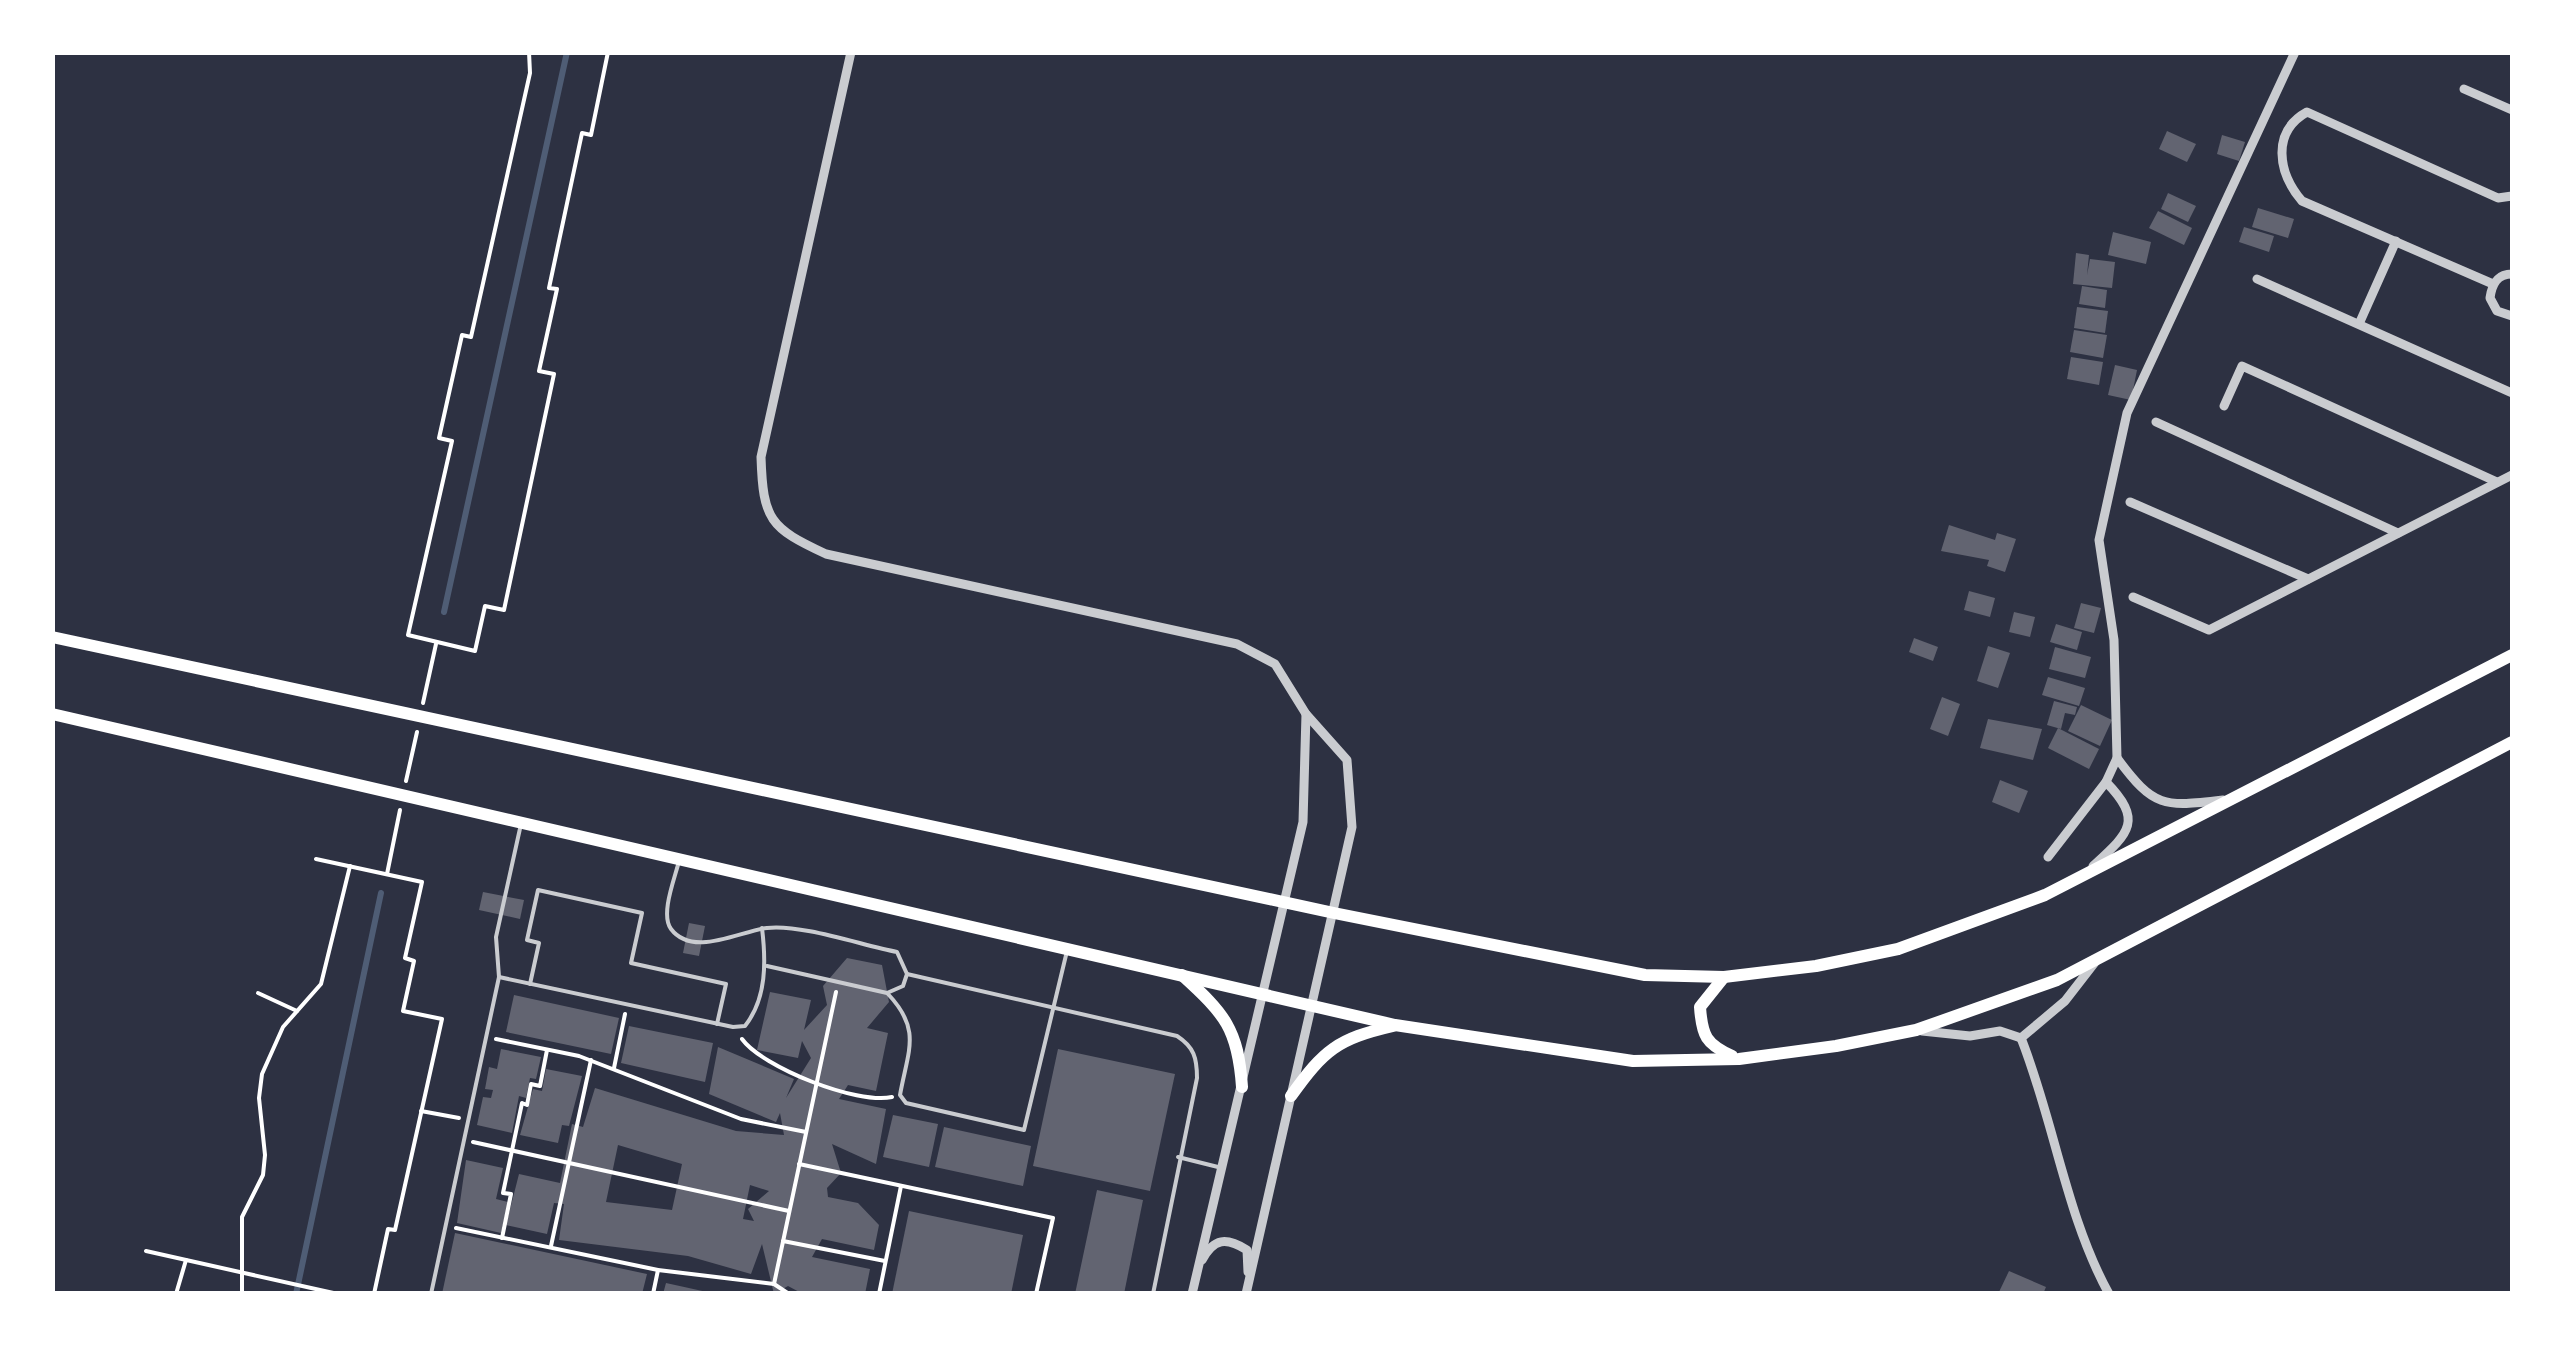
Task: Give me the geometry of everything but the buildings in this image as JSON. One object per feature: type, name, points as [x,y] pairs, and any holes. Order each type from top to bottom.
[{"type":"main road","points":[[52,637],[1334,913],[1645,975],[1724,977],[1816,966],[1898,949],[1968,926],[2084,874],[2512,655]]},
{"type":"main road","points":[[52,714],[680,856],[1395,1025],[1634,1061],[1739,1059],[1916,1030],[1987,1008],[2098,959],[2512,742]]},
{"type":"main road","points":[[1178,972],[1216,1006],[1239,1046],[1242,1087]]},
{"type":"main road","points":[[1724,977],[1700,1007],[1702,1031],[1708,1046],[1739,1059]]},
{"type":"main road","points":[[1290,1096],[1321,1055],[1348,1036],[1395,1025]]},
{"type":"street","points":[[850,52],[761,457],[762,495],[780,532],[826,554],[1237,644],[1275,664],[1306,714],[1347,760],[1352,827],[1247,1288]]},
{"type":"street","points":[[2048,857],[2106,782],[2117,758],[2114,640],[2099,540],[2127,413],[2295,52]]},
{"type":"street","points":[[2464,89],[2512,110]]},
{"type":"street","points":[[2493,284],[2302,201],[2287,183],[2282,162],[2284,136],[2293,120],[2307,112],[2498,198],[2512,196]]},
{"type":"street","points":[[2359,324],[2396,241]]},
{"type":"street","points":[[2512,274],[2504,274],[2493,284],[2490,298],[2497,311],[2512,316]]},
{"type":"street","points":[[2257,279],[2512,393]]},
{"type":"street","points":[[2224,406],[2242,366],[2497,482]]},
{"type":"street","points":[[2156,422],[2398,534]]},
{"type":"street","points":[[2133,598],[2209,630],[2512,474]]},
{"type":"street","points":[[2130,502],[2308,579]]},
{"type":"street","points":[[1192,1294],[1303,822],[1306,714]]},
{"type":"street","points":[[2117,758],[2142,792],[2157,802],[2232,799]]},
{"type":"street","points":[[2084,874],[2122,839],[2130,822],[2127,804],[2106,782]]},
{"type":"street","points":[[2021,1038],[2065,1000],[2098,959]]},
{"type":"street","points":[[1916,1030],[1970,1036],[2000,1031],[2021,1038]]},
{"type":"street","points":[[2021,1038],[2042,1093],[2093,1264],[2109,1294]]},
{"type":"street","points":[[1196,1272],[1210,1246],[1222,1240],[1232,1241],[1246,1250],[1247,1288]]},
{"type":"lane","points":[[431,1294],[499,977],[496,937],[522,820]]},
{"type":"lane","points":[[680,856],[667,918],[672,930],[706,943],[776,927],[897,952],[907,974],[904,986],[888,993]]},
{"type":"lane","points":[[530,984],[539,943],[526,940],[538,890],[642,913],[632,963],[726,984],[718,1024]]},
{"type":"lane","points":[[499,977],[718,1024],[745,1026],[754,1015],[767,966],[762,928]]},
{"type":"lane","points":[[767,966],[888,993],[907,1014],[912,1028],[900,1095],[906,1103],[1024,1130],[1068,946]]},
{"type":"lane","points":[[907,974],[1177,1036],[1189,1044],[1197,1058],[1197,1078],[1178,1157],[1176,1198],[1154,1294]]},
{"type":"lane","points":[[1178,1157],[1222,1168]]},
{"type":"path","points":[[529,52],[530,73],[471,337],[462,335],[439,438],[452,441],[408,635],[475,651],[485,606],[504,610],[554,374],[539,370],[557,289],[549,288],[582,133],[590,135],[608,52]]},
{"type":"path","points":[[386,874],[436,642]]},
{"type":"path","points":[[316,858],[422,882],[405,958],[414,960],[404,1011],[442,1019],[395,1230],[388,1228],[374,1294]]},
{"type":"path","points":[[242,1294],[242,1218],[263,1175],[262,1074],[271,1050],[321,984],[350,866]]},
{"type":"path","points":[[774,1284],[838,982]]},
{"type":"path","points":[[258,993],[297,1012]]},
{"type":"path","points":[[614,1069],[626,1004]]},
{"type":"path","points":[[734,1027],[752,1053],[816,1084],[884,1099],[900,1095]]},
{"type":"path","points":[[486,1036],[591,1060],[741,1119],[806,1132]]},
{"type":"path","points":[[502,1238],[511,1194],[504,1193],[522,1103],[527,1104],[531,1084],[540,1086],[547,1049]]},
{"type":"path","points":[[551,1248],[591,1060]]},
{"type":"path","points":[[422,1110],[468,1120]]},
{"type":"path","points":[[464,1140],[789,1211]]},
{"type":"path","points":[[800,1164],[1052,1218],[1036,1294]]},
{"type":"path","points":[[878,1294],[901,1186]]},
{"type":"path","points":[[446,1226],[658,1270],[774,1284],[789,1294]]},
{"type":"path","points":[[783,1241],[886,1261]]},
{"type":"path","points":[[146,1251],[338,1294]]},
{"type":"path","points":[[176,1294],[186,1259]]},
{"type":"path","points":[[653,1294],[658,1270]]},
{"type":"waterway","points":[[444,612],[567,52]]},
{"type":"waterway","points":[[296,1294],[381,893]]}]
